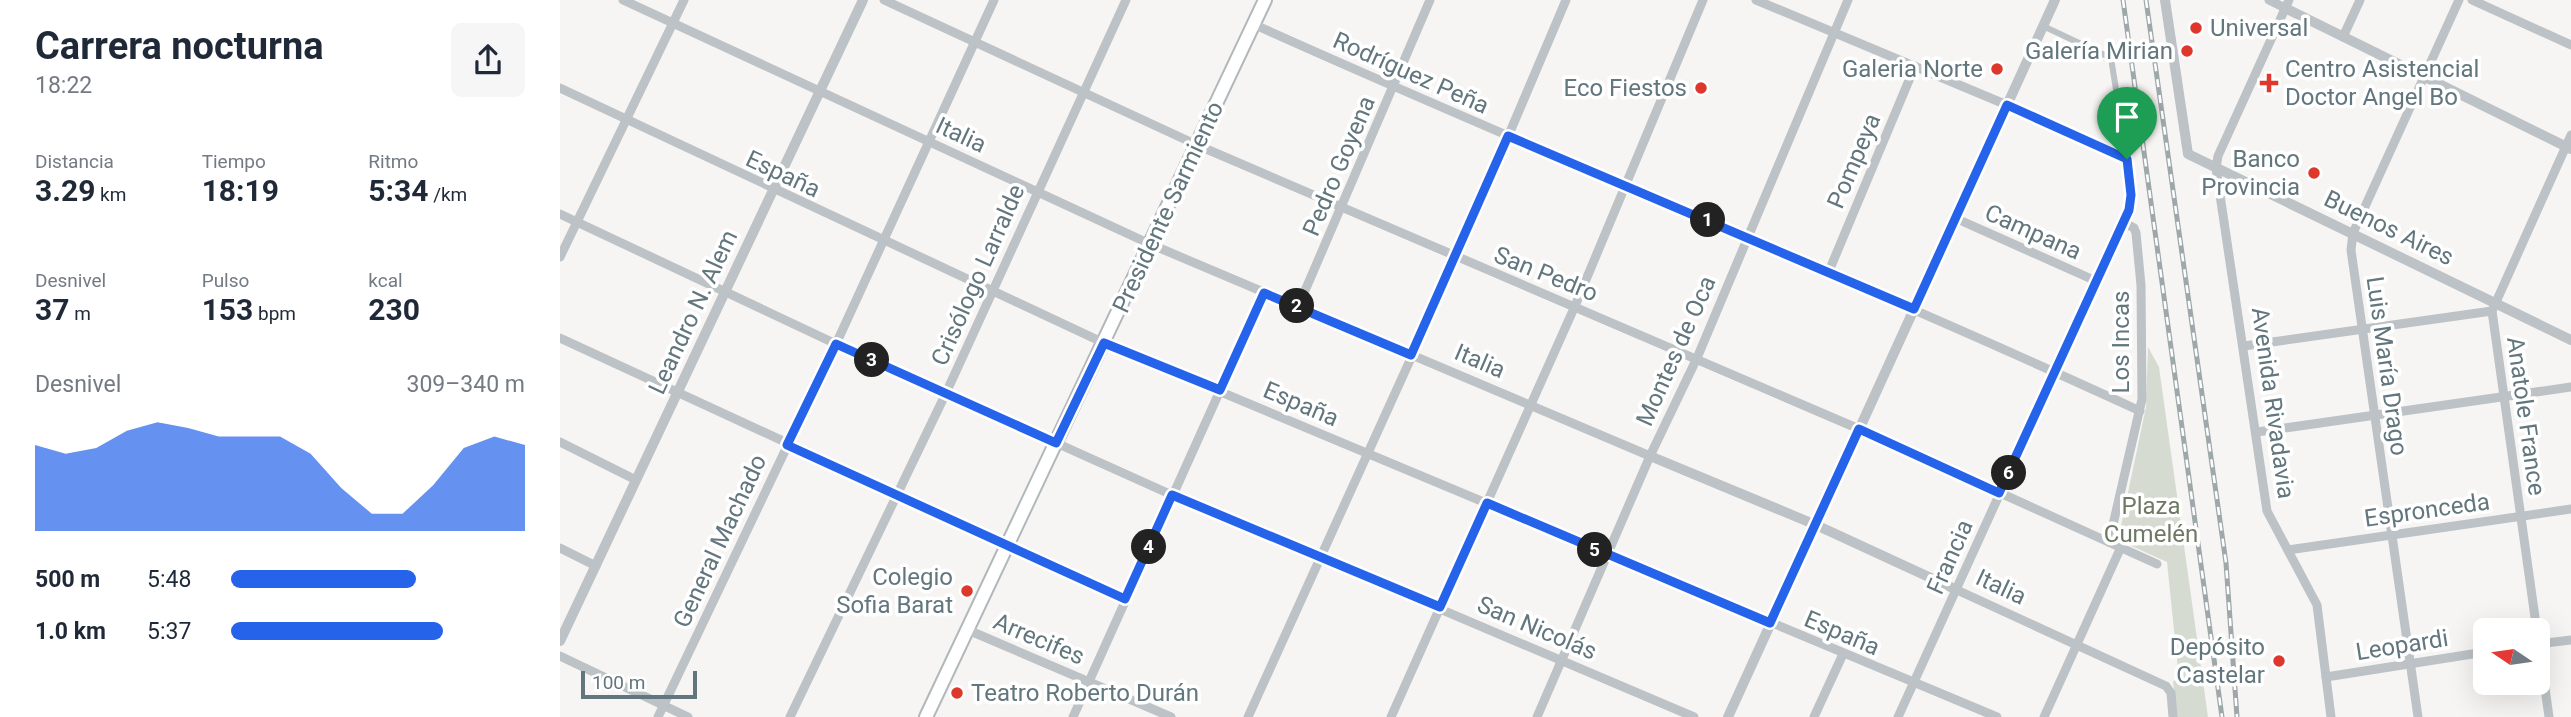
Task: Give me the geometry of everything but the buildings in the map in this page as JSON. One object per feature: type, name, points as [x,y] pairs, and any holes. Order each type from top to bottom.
[{"type":"main road","name":"Presidente Sarmiento","points":[[926,717],[1265,0]]},
{"type":"street","name":"Italia","points":[[623,0],[1150,244],[1816,525],[2077,645],[2169,689],[2173,717]]},
{"type":"street","points":[[560,257],[684,0]]},
{"type":"street","name":"Leandro N. Alem","points":[[560,641],[863,0]]},
{"type":"street","name":"San Pedro","points":[[884,0],[1196,145],[1456,258],[1697,358],[2157,564]]},
{"type":"street","name":"General Machado","points":[[658,717],[836,344],[994,0]]},
{"type":"street","name":"Crisólogo Larralde","points":[[790,717],[946,393],[1126,0]]},
{"type":"street","name":"Pedro Goyena","points":[[1298,307],[1430,0]]},
{"type":"street","points":[[1248,717],[1456,258],[1566,0]]},
{"type":"street","points":[[1391,717],[1575,306],[1703,0]]},
{"type":"street","points":[[1756,0],[2007,105],[2127,159]]},
{"type":"street","name":"Montes de Oca","points":[[1537,717],[1610,556],[1650,456],[1697,358],[1848,0]]},
{"type":"street","points":[[1728,717],[2054,0]]},
{"type":"street","name":"Buenos Aires","points":[[2165,0],[2188,154],[2353,233],[2493,307],[2571,340]]},
{"type":"street","points":[[2269,0],[2287,4],[2343,37],[2568,148]]},
{"type":"street","points":[[2343,37],[2360,0]]},
{"type":"street","name":"Luis María Drago","points":[[2418,717],[2351,250],[2353,233],[2459,0]]},
{"type":"street","points":[[2472,0],[2571,45]]},
{"type":"street","points":[[2216,168],[2218,156],[2287,4]]},
{"type":"street","name":"Rodríguez Peña","points":[[1253,24],[1393,87],[1829,271],[2140,411]]},
{"type":"street","points":[[2043,26],[2108,55],[2113,63],[2131,195],[2123,222]]},
{"type":"street","name":"Pompeya","points":[[1829,271],[1915,66]]},
{"type":"street","name":"España","points":[[560,88],[1104,343],[1997,717]]},
{"type":"street","name":"Anatole France","points":[[2535,618],[2503,397],[2493,307],[2568,148],[2571,135]]},
{"type":"street","name":"Avenida Rivadavia","points":[[2216,168],[2267,511],[2317,605],[2331,717]]},
{"type":"street","name":"San Nicolás","points":[[560,214],[836,344],[1172,495],[1694,717]]},
{"type":"street","name":"Campana","points":[[1955,218],[2096,281]]},
{"type":"street","name":"Francia","points":[[1898,717],[2123,222]]},
{"type":"street","name":"Los Incas","points":[[2109,542],[2140,411],[2141,285],[2134,228],[2123,222]]},
{"type":"street","points":[[1073,717],[1264,293]]},
{"type":"street","points":[[2244,346],[2362,330],[2493,307]]},
{"type":"street","points":[[560,338],[1125,599]]},
{"type":"street","points":[[2257,432],[2571,387]]},
{"type":"street","points":[[560,442],[636,480]]},
{"type":"street","name":"Espronceda","points":[[2288,550],[2571,509]]},
{"type":"street","points":[[2044,717],[2121,547]]},
{"type":"street","points":[[560,548],[596,566]]},
{"type":"street","name":"Arrecifes","points":[[968,630],[1171,717]]},
{"type":"street","points":[[2550,643],[2571,640]]},
{"type":"street","points":[[1814,717],[1843,654]]},
{"type":"street","name":"Leopardi","points":[[2326,677],[2473,654]]},
{"type":"street","points":[[560,656],[688,717]]},
{"type":"street","name":"Anatole France","points":[[2546,695],[2549,717]]},
{"type":"green space","name":"Plaza Cumelén","points":[[2148,347],[2159,367],[2208,717],[2177,717],[2173,681],[2179,679],[2167,562],[2118,540],[2146,407]]},
{"type":"railway","points":[[2123,0],[2222,717]]},
{"type":"railway","points":[[2146,0],[2226,563],[2237,717]]},
{"type":"place","name":"Universal","points":[[2196,28]]},
{"type":"place","name":"Galería Mirian","points":[[2187,51]]},
{"type":"place","name":"Galeria Norte","points":[[1997,69]]},
{"type":"place","name":"Centro Asistencial Doctor Angel Bo","points":[[2269,83]]},
{"type":"place","name":"Eco Fiestos","points":[[1701,88]]},
{"type":"place","name":"Banco Provincia","points":[[2314,173]]},
{"type":"place","name":"Colegio Sofia Barat","points":[[967,591]]},
{"type":"place","name":"Depósito Castelar","points":[[2279,661]]},
{"type":"place","name":"Teatro Roberto Durán","points":[[957,693]]},
{"type":"route","points":[[2007,105],[2127,159],[2131,195],[2129,210],[1999,493],[1859,429],[1770,623],[1487,503],[1440,607],[1172,495],[1125,599],[787,445],[836,344],[1056,443],[1104,343],[1220,390],[1264,293],[1411,355],[1508,136],[1914,309],[2007,105]]}]
